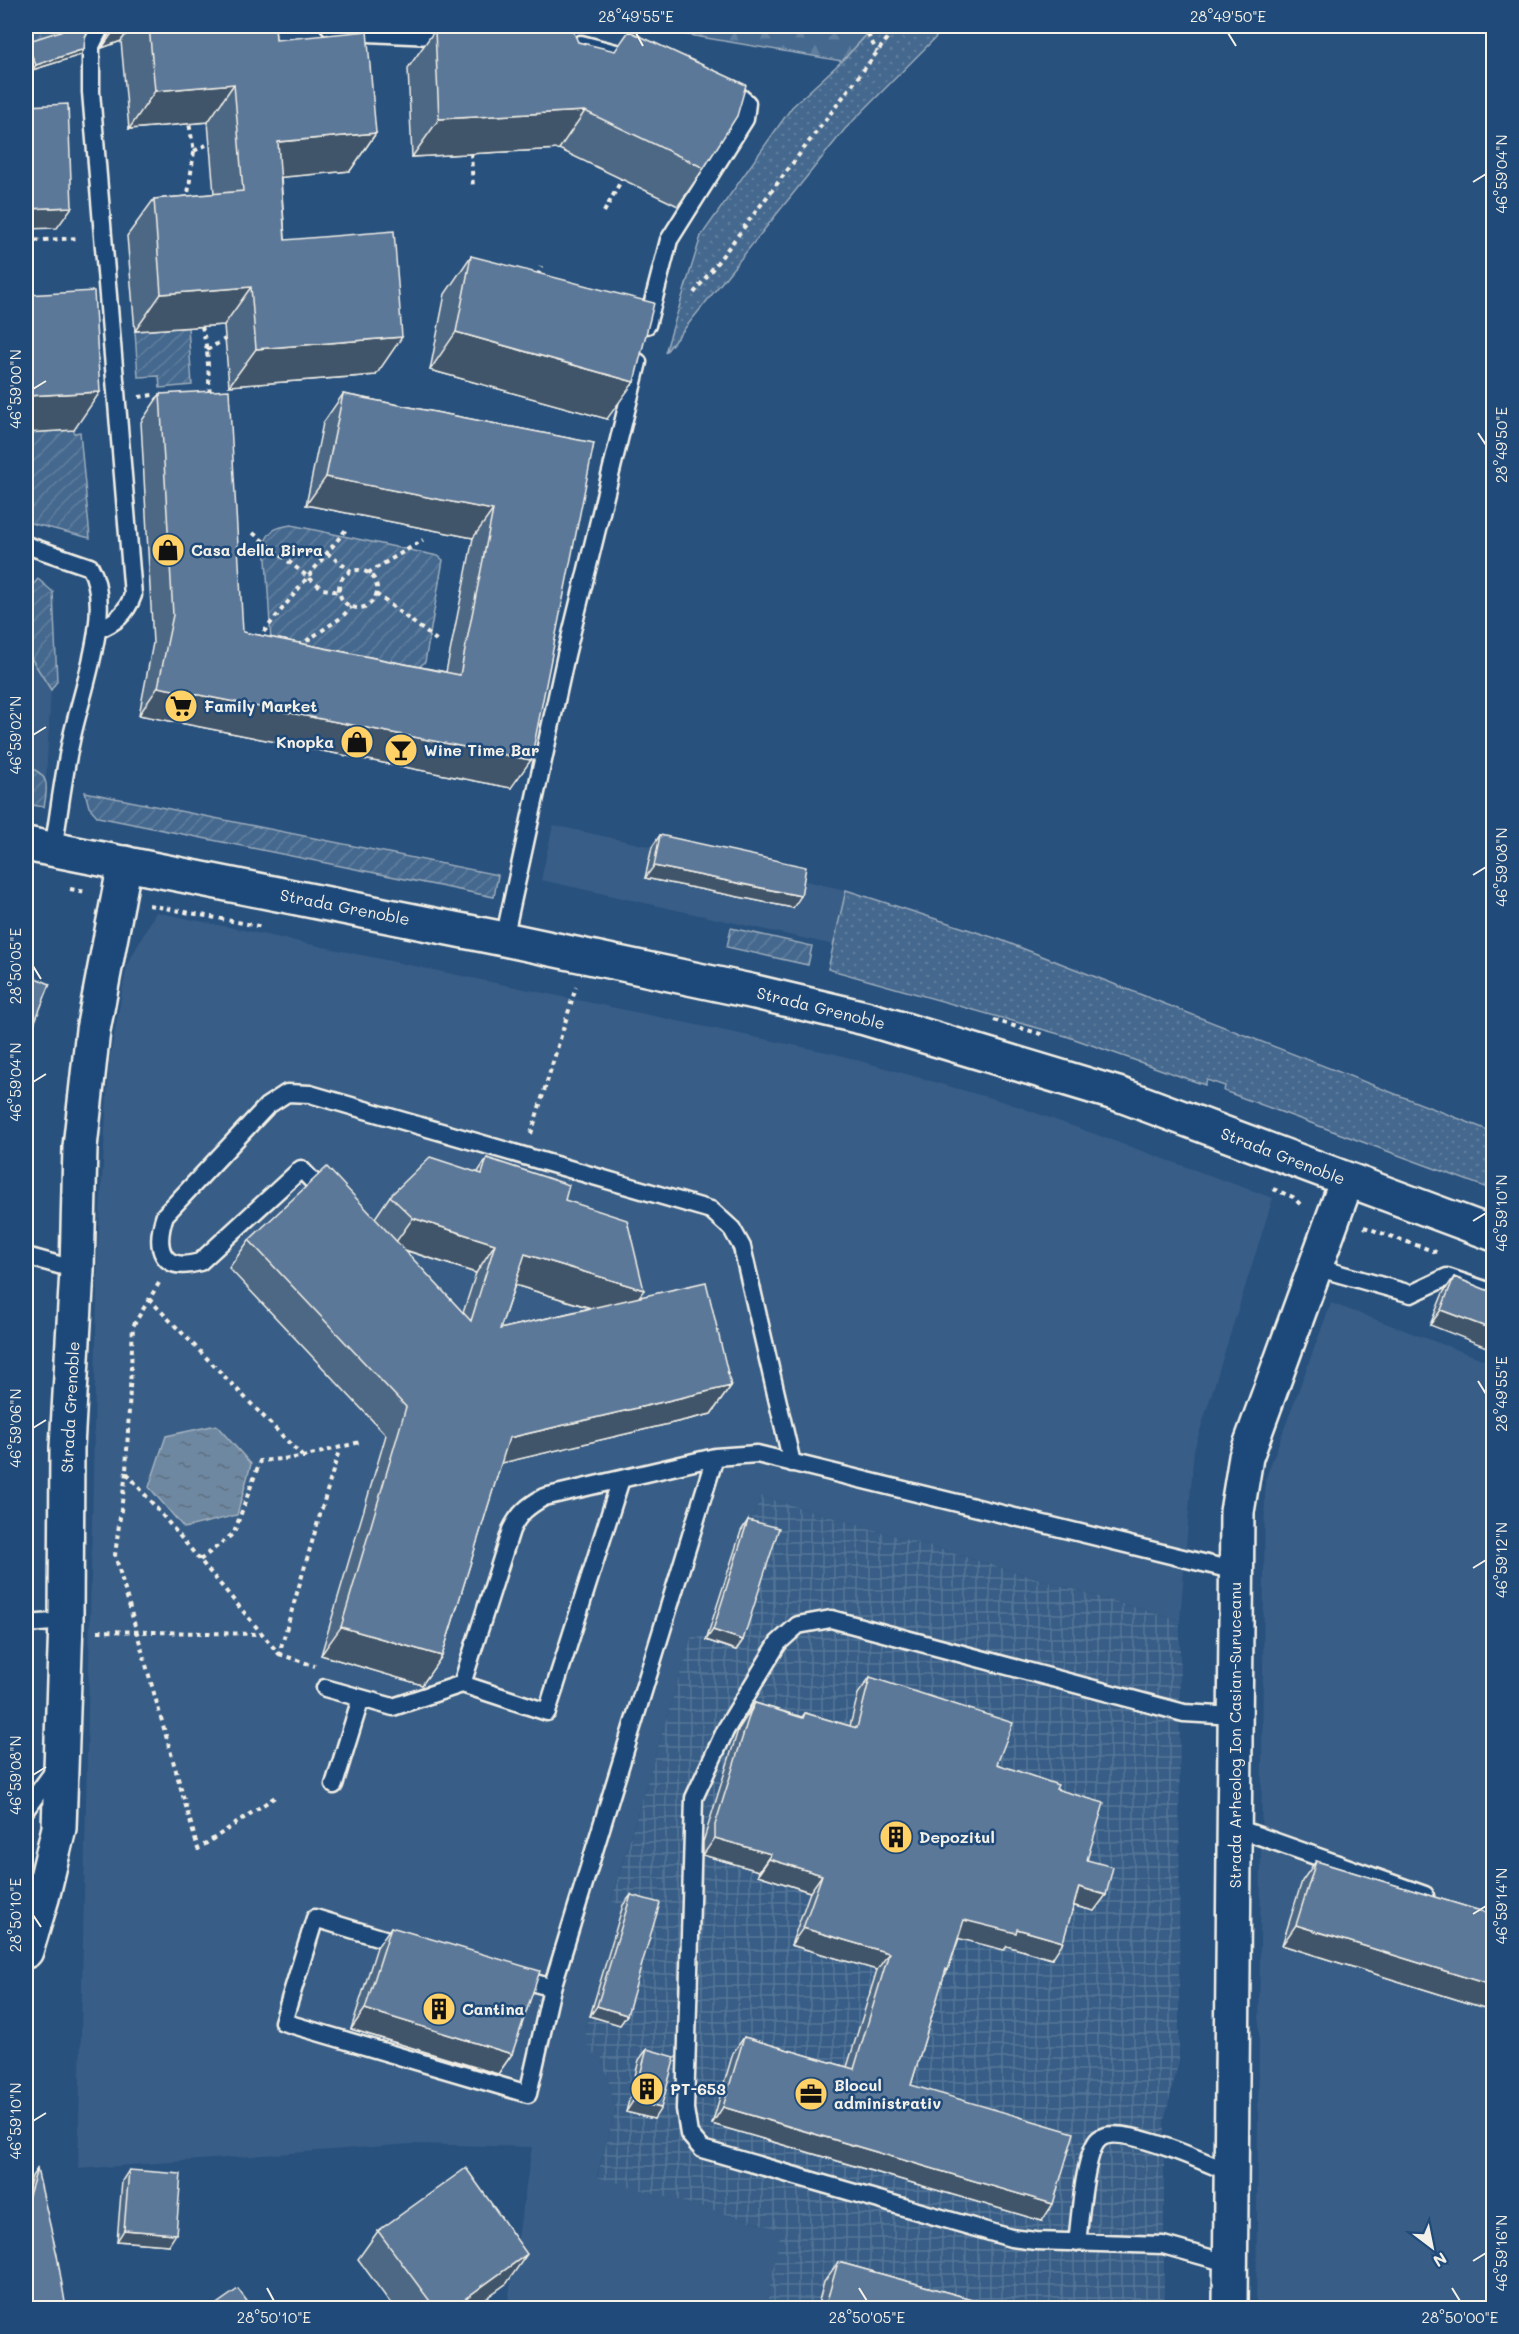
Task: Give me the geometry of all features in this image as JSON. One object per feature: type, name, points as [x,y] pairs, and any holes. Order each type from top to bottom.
[{"type":"street","name":"Strada Grenoble","points":[[39,847],[504,939],[755,992],[865,1018],[1121,1095],[1494,1234]]},
{"type":"street","name":"Strada Grenoble","points":[[26,1951],[59,1828],[61,1763],[80,1626],[67,1447],[77,1270],[80,1147],[93,1030],[116,899],[125,863]]},
{"type":"street","name":"Strada Arheolog Ion Casian-Suruceanu","points":[[1230,2308],[1237,1512],[1246,1457],[1347,1180]]},
{"type":"lane","points":[[97,630],[123,615],[133,595],[91,92],[91,46],[101,26]]},
{"type":"lane","points":[[329,26],[367,33],[470,38]]},
{"type":"lane","points":[[562,42],[610,50],[654,64]]},
{"type":"lane","points":[[504,939],[566,655],[669,240],[745,119],[747,103],[731,89],[709,82]]},
{"type":"lane","points":[[26,545],[90,567],[99,588],[97,630],[70,743],[39,847]]},
{"type":"lane","points":[[341,1211],[301,1169],[201,1262],[184,1266],[172,1262],[161,1250],[158,1235],[165,1215],[267,1106],[287,1094],[310,1094],[711,1210],[732,1229],[742,1247],[792,1463]]},
{"type":"lane","points":[[26,1256],[77,1270]]},
{"type":"lane","points":[[1315,1267],[1411,1294],[1446,1277],[1494,1293]]},
{"type":"lane","points":[[462,1684],[517,1518],[527,1506],[544,1497],[715,1457],[757,1454],[1236,1571]]},
{"type":"lane","points":[[416,1948],[315,1918],[283,2022],[528,2094],[552,1988],[715,1457]]},
{"type":"lane","points":[[325,1688],[393,1707],[462,1684],[547,1712],[621,1479]]},
{"type":"lane","points":[[1231,2264],[1163,2245],[1077,2243],[1011,2238],[702,2149],[695,2143],[685,2123],[684,2109],[694,1798],[726,1729],[778,1643],[798,1625],[819,1619],[831,1619],[1184,1713],[1235,1716]]},
{"type":"lane","points":[[26,1624],[80,1626]]},
{"type":"lane","points":[[334,1785],[361,1698]]},
{"type":"lane","points":[[26,1809],[61,1763]]},
{"type":"lane","points":[[1234,1827],[1439,1900]]},
{"type":"lane","points":[[495,1971],[552,1988]]},
{"type":"lane","points":[[1077,2243],[1090,2159],[1099,2139],[1105,2136],[1117,2134],[1172,2149],[1231,2173]]},
{"type":"path","points":[[864,26],[877,52]]},
{"type":"path","points":[[694,293],[897,26]]},
{"type":"path","points":[[26,78],[33,98]]},
{"type":"path","points":[[187,203],[194,151],[189,123]]},
{"type":"path","points":[[194,151],[210,143]]},
{"type":"path","points":[[471,153],[473,188]]},
{"type":"path","points":[[604,212],[622,179]]},
{"type":"path","points":[[26,241],[80,237]]},
{"type":"path","points":[[536,285],[541,266]]},
{"type":"path","points":[[202,326],[207,350],[211,403]]},
{"type":"path","points":[[207,350],[225,339]]},
{"type":"path","points":[[258,639],[348,527]]},
{"type":"path","points":[[253,533],[323,589],[339,592]]},
{"type":"path","points":[[327,553],[351,571],[369,573],[423,540]]},
{"type":"path","points":[[351,571],[341,580],[339,592],[341,598],[351,607],[364,607],[376,594],[376,582],[369,573]]},
{"type":"path","points":[[376,594],[439,642]]},
{"type":"path","points":[[295,649],[342,617],[351,607]]},
{"type":"path","points":[[60,886],[270,928]]},
{"type":"path","points":[[564,985],[587,990]]},
{"type":"path","points":[[525,1156],[576,987]]},
{"type":"path","points":[[1271,1189],[1334,1216],[1440,1253]]},
{"type":"path","points":[[1293,1197],[1303,1207]]},
{"type":"path","points":[[172,1262],[133,1326],[126,1472],[115,1555],[198,1849],[278,1795]]},
{"type":"path","points":[[149,1299],[303,1457]]},
{"type":"path","points":[[200,1560],[234,1533],[260,1461],[303,1457],[360,1442]]},
{"type":"path","points":[[126,1472],[279,1654],[340,1447]]},
{"type":"path","points":[[80,1626],[135,1631],[262,1634]]},
{"type":"shaded area","points":[[26,650],[51,690],[46,780],[26,766]]},
{"type":"shaded area","points":[[553,825],[846,890],[834,945],[541,880]]},
{"type":"shaded area","points":[[156,912],[836,1054],[1008,1103],[1273,1198],[1194,1450],[1180,1621],[761,1496],[746,1532],[741,1531],[707,1638],[692,1636],[611,1900],[623,1905],[585,2029],[601,2054],[616,2109],[597,2176],[782,2230],[766,2308],[507,2308],[532,2147],[412,2144],[78,2169],[98,1244],[109,1063],[127,965]]},
{"type":"shaded area","points":[[1331,1303],[1493,1363],[1493,2308],[1256,2308],[1265,1480]]},
{"type":"shaded area","points":[[761,1496],[1180,1621],[1179,2061],[1164,2121],[1164,2308],[766,2308],[781,2230],[597,2177],[616,2109],[601,2055],[589,2054],[585,2029],[623,1905],[611,1901],[692,1635],[707,1638],[741,1531],[746,1532]]},
{"type":"green space","points":[[26,26],[74,26],[74,31],[26,46]]},
{"type":"green space","points":[[636,26],[875,26],[842,61]]},
{"type":"green space","points":[[875,26],[947,26],[845,129],[665,353],[701,236],[792,107],[842,61]]},
{"type":"green space","points":[[188,327],[192,385],[160,388],[159,376],[138,377],[135,331]]},
{"type":"green space","points":[[74,430],[74,433],[80,432],[90,538],[26,522],[26,433]]},
{"type":"green space","points":[[291,525],[438,556],[443,560],[425,662],[416,669],[271,641],[265,542],[275,529]]},
{"type":"green space","points":[[38,579],[53,592],[57,681],[51,690],[26,650],[26,593]]},
{"type":"green space","points":[[26,766],[40,773],[46,782],[44,807],[26,804]]},
{"type":"green space","points":[[85,792],[498,875],[494,897],[98,817],[89,807]]},
{"type":"green space","points":[[846,890],[1001,940],[1493,1132],[1493,1190],[1224,1091],[1225,1086],[1207,1080],[1205,1085],[1066,1036],[828,969]]},
{"type":"green space","points":[[731,928],[812,946],[808,965],[727,947]]},
{"type":"water","points":[[216,1425],[251,1464],[237,1515],[184,1528],[149,1487],[166,1436]]},
{"type":"building","points":[[90,26],[85,37],[84,49],[36,65],[26,42],[70,28]]},
{"type":"building","points":[[149,26],[275,26],[276,40],[367,31],[376,133],[278,142],[285,240],[394,231],[402,337],[256,349],[251,287],[161,294],[154,199],[243,191],[234,84],[155,91]]},
{"type":"building","points":[[483,26],[571,26],[578,42],[615,51],[629,31],[746,85],[737,116],[704,168],[585,111],[439,119],[435,30]]},
{"type":"building","points":[[68,104],[72,207],[26,209],[26,106]]},
{"type":"building","points":[[471,256],[654,303],[634,382],[456,332]]},
{"type":"building","points":[[94,291],[100,392],[26,396],[26,295]]},
{"type":"building","points":[[229,390],[243,632],[460,675],[493,510],[326,477],[343,394],[594,443],[531,760],[158,687],[173,615],[160,394]]},
{"type":"building","points":[[660,835],[806,867],[801,896],[654,866]]},
{"type":"building","points":[[26,974],[50,984],[26,1044]]},
{"type":"building","points":[[430,1157],[482,1174],[487,1158],[569,1185],[565,1200],[627,1220],[644,1290],[525,1254],[500,1329],[706,1282],[731,1386],[509,1438],[442,1656],[341,1627],[406,1407],[249,1240],[327,1167],[471,1321],[495,1244],[413,1218],[390,1196]]},
{"type":"building","points":[[1454,1277],[1494,1293],[1494,1330],[1441,1310]]},
{"type":"building","points":[[748,1520],[779,1528],[743,1640],[713,1630]]},
{"type":"building","name":"Depozitul","points":[[870,1677],[1013,1723],[997,1764],[1058,1785],[1056,1789],[1104,1803],[1087,1860],[1113,1867],[1106,1895],[1079,1887],[1063,1942],[1017,1929],[1016,1933],[964,1920],[948,1970],[946,1969],[911,2085],[1074,2133],[1053,2204],[723,2107],[744,2037],[854,2069],[889,1953],[803,1928],[822,1875],[769,1859],[771,1854],[715,1838],[715,1825],[755,1703],[803,1718],[805,1713],[857,1728]]},
{"type":"building","points":[[1316,1861],[1494,1915],[1494,1986],[1296,1925]]},
{"type":"building","points":[[631,1895],[660,1903],[627,2015],[597,2006]]},
{"type":"building","name":"Cantina","points":[[391,1927],[540,1971],[512,2054],[365,2009]]},
{"type":"building","name":"PT-653","points":[[647,2049],[675,2057],[661,2108],[633,2101]]},
{"type":"building","points":[[466,2168],[527,2254],[452,2308],[435,2308],[378,2231]]},
{"type":"building","points":[[37,2169],[57,2255],[66,2308],[26,2308],[26,2205]]},
{"type":"building","points":[[129,2170],[181,2174],[176,2234],[124,2230]]},
{"type":"building","points":[[838,2262],[1004,2308],[825,2308]]},
{"type":"building","points":[[238,2289],[252,2308],[211,2308]]},
{"type":"place","name":"Casa della Birra","points":[[168,550]]},
{"type":"place","name":"Family Market","points":[[181,706]]},
{"type":"place","name":"Knopka","points":[[357,742]]},
{"type":"place","name":"Wine Time Bar","points":[[401,750]]},
{"type":"place","name":"Depozitul","points":[[896,1837]]},
{"type":"place","name":"Cantina","points":[[439,2009]]},
{"type":"place","name":"PT-653","points":[[647,2089]]},
{"type":"place","name":"Blocul administrativ","points":[[811,2094]]}]
